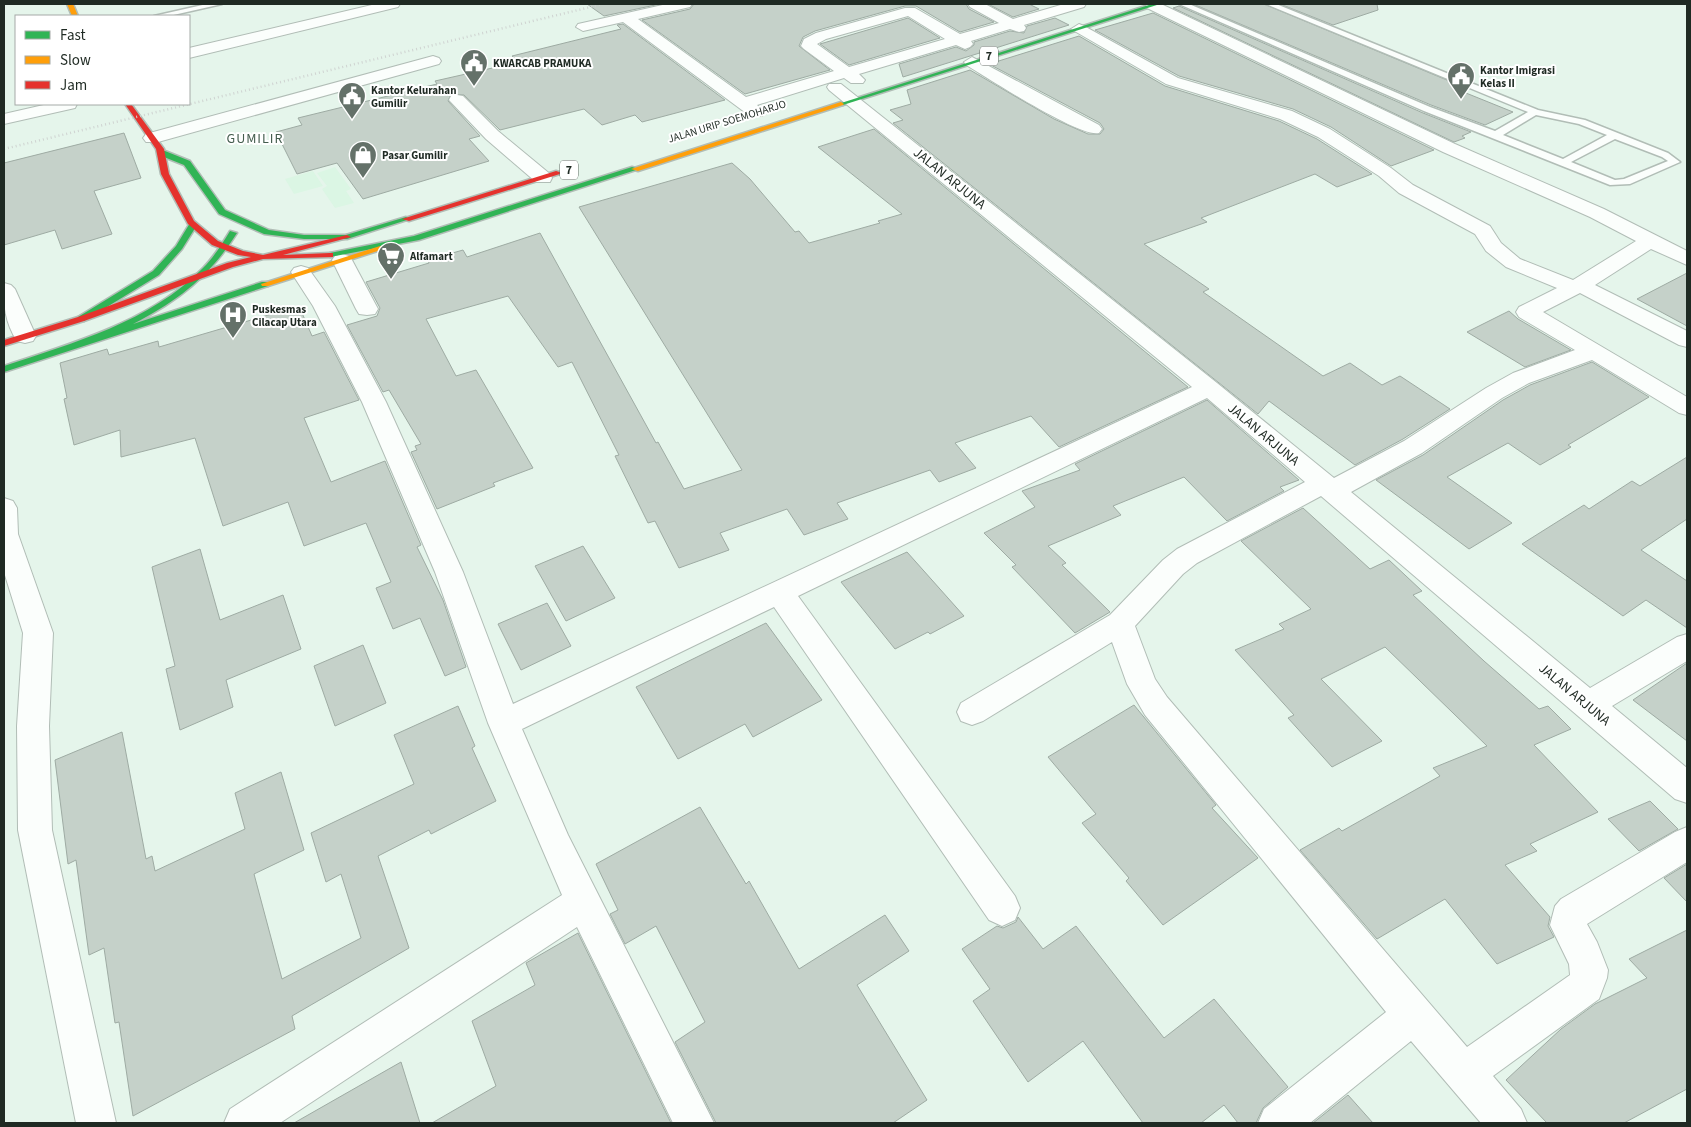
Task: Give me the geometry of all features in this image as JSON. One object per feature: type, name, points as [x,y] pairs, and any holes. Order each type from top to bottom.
[{"type":"main road","name":"JALAN URIP SOEMOHARJO","points":[[416,238],[849,88]]},
{"type":"main road","name":"7","points":[[129,105],[162,153],[163,169],[193,225],[211,240],[227,248],[262,256],[307,257],[346,254],[416,238]]},
{"type":"main road","name":"7","points":[[162,153],[187,163],[222,212],[239,222],[267,232],[304,237],[347,237],[571,169]]},
{"type":"main road","points":[[92,341],[143,315],[201,276],[227,248],[233,232],[222,212]]},
{"type":"main road","points":[[81,319],[156,273],[180,247],[193,225]]},
{"type":"main road","points":[[4,343],[81,319],[262,256],[347,237]]},
{"type":"main road","points":[[4,369],[301,272],[416,238]]},
{"type":"street","points":[[190,53],[393,4]]},
{"type":"street","points":[[583,27],[686,4]]},
{"type":"street","points":[[975,4],[1016,26]]},
{"type":"street","points":[[625,17],[748,110],[849,88],[968,53],[1081,30],[1160,5],[1449,148],[1597,213],[1648,241],[1687,259]]},
{"type":"street","points":[[904,7],[1044,104],[1093,129]]},
{"type":"street","name":"JALAN ARJUNA","points":[[904,7],[821,36],[809,42],[809,46],[849,88],[1687,788]]},
{"type":"street","points":[[849,88],[968,53],[1016,26],[1083,7]]},
{"type":"street","points":[[1081,30],[1172,81],[1269,109],[1324,133],[1385,172],[1406,189],[1483,230],[1493,247],[1513,263],[1577,286],[1687,340]]},
{"type":"street","points":[[152,138],[433,61]]},
{"type":"street","points":[[457,100],[492,135],[544,178]]},
{"type":"street","points":[[4,119],[65,105]]},
{"type":"street","points":[[1648,241],[1639,249],[1577,286],[1527,312],[1687,407]]},
{"type":"street","points":[[342,260],[367,309]]},
{"type":"street","points":[[301,272],[324,306],[378,411],[450,572],[504,723],[556,846],[694,1123]]},
{"type":"street","points":[[4,289],[26,336]]},
{"type":"street","points":[[972,712],[1120,623],[1173,567],[1187,556],[1413,447],[1494,393],[1521,378],[1592,352]]},
{"type":"street","points":[[504,723],[1209,388]]},
{"type":"street","points":[[4,508],[5,534],[38,633],[34,726],[35,830],[96,1123]]},
{"type":"street","points":[[780,593],[1002,908]]},
{"type":"street","points":[[1120,623],[1142,684],[1156,706],[1413,1015],[1507,1123]]},
{"type":"street","points":[[1588,705],[1687,646]]},
{"type":"street","points":[[1464,1073],[1586,986],[1591,974],[1589,966],[1568,925],[1568,919],[1574,912],[1687,843]]},
{"type":"street","points":[[244,1123],[583,902]]},
{"type":"street","points":[[1278,1123],[1413,1015]]},
{"type":"lane","points":[[163,15],[218,4]]},
{"type":"lane","points":[[1183,4],[1426,109],[1564,162],[1607,181],[1620,183],[1675,162],[1665,155],[1567,117],[1535,112],[1270,4]]},
{"type":"lane","points":[[1496,135],[1535,112]]},
{"type":"lane","points":[[1564,162],[1616,135]]},
{"type":"shaded area","name":"Pasar Gumilir","points":[[335,167],[351,189],[346,191],[354,203],[335,208],[322,189],[327,186],[317,173]]},
{"type":"shaded area","points":[[313,171],[323,186],[294,194],[285,179]]},
{"type":"building","points":[[587,4],[660,4],[604,16]]},
{"type":"building","points":[[694,4],[966,4],[969,9],[994,22],[960,32],[916,6],[905,6],[815,31],[803,37],[799,46],[830,70],[745,94],[642,20],[690,9]]},
{"type":"building","points":[[988,4],[1029,4],[1039,9],[1013,17]]},
{"type":"building","points":[[1193,4],[1264,4],[1466,88],[1461,91],[1513,112],[1485,125],[1431,105]]},
{"type":"building","points":[[1280,4],[1377,4],[1378,10],[1333,25]]},
{"type":"building","points":[[1179,6],[1423,113],[1471,132],[1462,136],[1465,138],[1454,142],[1173,8]]},
{"type":"building","points":[[1153,13],[1434,150],[1391,166],[1331,127],[1293,109],[1179,76],[1095,30]]},
{"type":"building","points":[[908,18],[940,38],[849,65],[820,44]]},
{"type":"building","points":[[1055,18],[1069,25],[903,77],[899,64],[956,47],[966,51],[974,45],[974,42],[1010,31],[1024,33],[1027,26]]},
{"type":"building","points":[[623,24],[725,100],[642,122],[635,115],[602,125],[584,109],[500,130],[464,95],[451,94],[448,101],[480,136],[469,139],[489,161],[363,199],[337,163],[297,174],[276,132],[302,125],[298,118],[437,84],[435,81],[519,62],[512,56],[621,29],[617,25]]},
{"type":"building","points":[[1079,36],[1165,86],[1279,121],[1317,139],[1372,174],[1337,187],[1315,174],[1201,218],[1207,222],[1144,244],[1209,289],[1203,292],[1323,376],[1350,363],[1382,385],[1400,376],[1450,409],[1403,439],[1355,465],[1269,401],[1258,414],[893,123],[903,120],[890,110],[911,104],[907,90],[970,70],[1054,119],[1088,134],[1100,134],[1104,129],[1100,123],[989,64]]},
{"type":"building","points":[[874,129],[1188,387],[1059,447],[1031,416],[955,443],[976,468],[939,482],[930,470],[837,503],[848,519],[804,535],[787,509],[720,533],[729,550],[679,568],[655,521],[648,523],[615,456],[619,455],[572,362],[558,367],[508,296],[426,319],[456,376],[476,370],[533,468],[493,483],[495,486],[437,509],[411,452],[417,450],[415,446],[421,444],[389,390],[383,392],[347,325],[377,316],[380,308],[366,282],[429,263],[428,260],[463,250],[467,257],[540,233],[656,443],[658,442],[684,489],[742,470],[579,207],[732,163],[750,179],[795,232],[799,231],[809,243],[880,223],[878,221],[902,214],[818,147]]},
{"type":"building","points":[[124,133],[141,178],[94,191],[112,234],[62,249],[55,230],[4,245],[4,163]]},
{"type":"building","points":[[1687,273],[1687,326],[1637,299]]},
{"type":"building","points":[[299,306],[312,336],[324,332],[359,400],[304,418],[331,482],[385,461],[421,545],[417,547],[443,600],[466,667],[445,676],[420,618],[393,629],[376,588],[391,582],[366,523],[304,546],[288,502],[223,526],[195,438],[121,457],[120,430],[74,445],[64,399],[67,398],[60,363],[107,349],[109,355],[158,341],[159,347]]},
{"type":"building","points":[[1509,311],[1518,319],[1571,350],[1525,367],[1467,332]]},
{"type":"building","points":[[1592,362],[1649,397],[1568,445],[1571,447],[1540,465],[1508,443],[1447,477],[1512,523],[1469,549],[1376,480],[1423,455],[1503,400],[1530,385]]},
{"type":"building","points":[[1207,400],[1299,480],[1280,487],[1284,491],[1227,521],[1184,477],[1113,506],[1121,515],[1048,546],[1066,563],[1062,565],[1110,612],[1075,633],[1012,567],[1016,565],[984,533],[1035,507],[1022,491],[1080,470],[1075,464]]},
{"type":"building","points":[[1687,457],[1687,519],[1641,550],[1687,581],[1687,628],[1646,600],[1623,616],[1522,544],[1584,505],[1589,509],[1632,481],[1640,486]]},
{"type":"building","points":[[1303,508],[1370,569],[1389,560],[1422,591],[1413,595],[1484,661],[1539,709],[1548,706],[1571,729],[1534,745],[1598,812],[1530,844],[1537,851],[1505,865],[1550,917],[1548,926],[1554,937],[1497,964],[1445,899],[1377,939],[1300,850],[1339,828],[1342,831],[1440,776],[1433,768],[1487,746],[1385,647],[1321,679],[1382,741],[1332,767],[1288,718],[1294,715],[1235,650],[1284,629],[1279,624],[1311,609],[1241,541]]},
{"type":"building","points":[[583,546],[615,598],[566,621],[535,566]]},
{"type":"building","points":[[200,549],[220,620],[283,595],[301,649],[226,680],[233,707],[180,730],[166,669],[175,666],[152,567]]},
{"type":"building","points":[[907,552],[964,616],[930,634],[928,632],[895,649],[841,582]]},
{"type":"building","points":[[547,603],[571,646],[521,670],[498,624]]},
{"type":"building","points":[[766,623],[822,700],[753,737],[745,724],[678,759],[636,687]]},
{"type":"building","points":[[363,645],[386,703],[335,726],[314,666]]},
{"type":"building","points":[[1687,663],[1687,741],[1633,700]]},
{"type":"building","points":[[1134,705],[1216,805],[1212,808],[1258,858],[1163,925],[1126,881],[1129,878],[1082,823],[1096,814],[1048,757]]},
{"type":"building","points":[[458,706],[475,746],[472,748],[496,801],[431,834],[429,830],[378,856],[409,948],[292,1016],[295,1029],[133,1116],[119,1022],[115,1023],[104,948],[89,955],[76,860],[68,864],[55,760],[122,732],[146,859],[152,856],[155,871],[245,829],[235,793],[281,772],[304,850],[254,874],[282,979],[361,938],[341,874],[326,882],[311,833],[414,784],[394,735]]},
{"type":"building","points":[[1650,801],[1678,829],[1639,851],[1608,819]]},
{"type":"building","points":[[700,807],[746,884],[749,881],[799,969],[885,915],[909,951],[857,985],[927,1100],[893,1123],[716,1123],[675,1042],[705,1022],[656,926],[625,944],[610,914],[618,910],[596,864]]},
{"type":"building","points":[[1687,864],[1687,902],[1664,878]]},
{"type":"building","points":[[1018,917],[1043,949],[1076,926],[1164,1038],[1214,999],[1288,1087],[1263,1108],[1256,1123],[1238,1123],[1224,1105],[1201,1123],[1143,1123],[1083,1041],[1028,1082],[973,1001],[990,989],[962,949],[997,926],[1003,928],[1016,922]]},
{"type":"building","points":[[1687,930],[1687,1089],[1624,1123],[1547,1123],[1506,1080],[1561,1029],[1595,1004],[1647,978],[1629,959]]},
{"type":"building","points":[[578,933],[671,1123],[432,1123],[496,1086],[472,1021],[535,985],[526,963]]},
{"type":"building","points":[[401,1062],[420,1123],[294,1123]]},
{"type":"building","points":[[1348,1095],[1373,1123],[1313,1123]]},
{"type":"railway","points":[[190,104],[603,4]]},
{"type":"railway","points":[[4,149],[186,105]]},
{"type":"traffic: fast","points":[[841,104],[1157,4]]},
{"type":"traffic: fast","points":[[162,153],[187,163],[222,212],[267,232],[304,237],[347,237],[406,219]]},
{"type":"traffic: fast","points":[[330,255],[416,238],[635,169]]},
{"type":"traffic: fast","points":[[81,319],[156,273],[179,247],[193,225]]},
{"type":"traffic: fast","points":[[92,341],[153,310],[190,285],[221,253],[233,233]]},
{"type":"traffic: fast","points":[[4,369],[265,284]]},
{"type":"traffic: slow","points":[[70,4],[75,15]]},
{"type":"traffic: slow","points":[[635,169],[841,104]]},
{"type":"traffic: slow","points":[[265,284],[383,248]]},
{"type":"traffic: jam","points":[[129,105],[160,149],[165,174],[191,222],[215,243],[241,253],[269,258],[330,255]]},
{"type":"traffic: jam","points":[[406,219],[559,173]]},
{"type":"traffic: jam","points":[[4,343],[81,319],[230,265],[347,237]]},
{"type":"place","name":"KWARCAB PRAMUKA","points":[[474,87]]},
{"type":"place","name":"Kantor Imigrasi Kelas II","points":[[1461,100]]},
{"type":"place","name":"Kantor Kelurahan Gumilir","points":[[352,120]]},
{"type":"place","name":"Pasar Gumilir","points":[[363,179]]},
{"type":"place","name":"Alfamart","points":[[391,280]]},
{"type":"place","name":"Puskesmas Cilacap Utara","points":[[233,339]]},
{"type":"district","name":"GUMILIR","points":[[255,138]]}]
